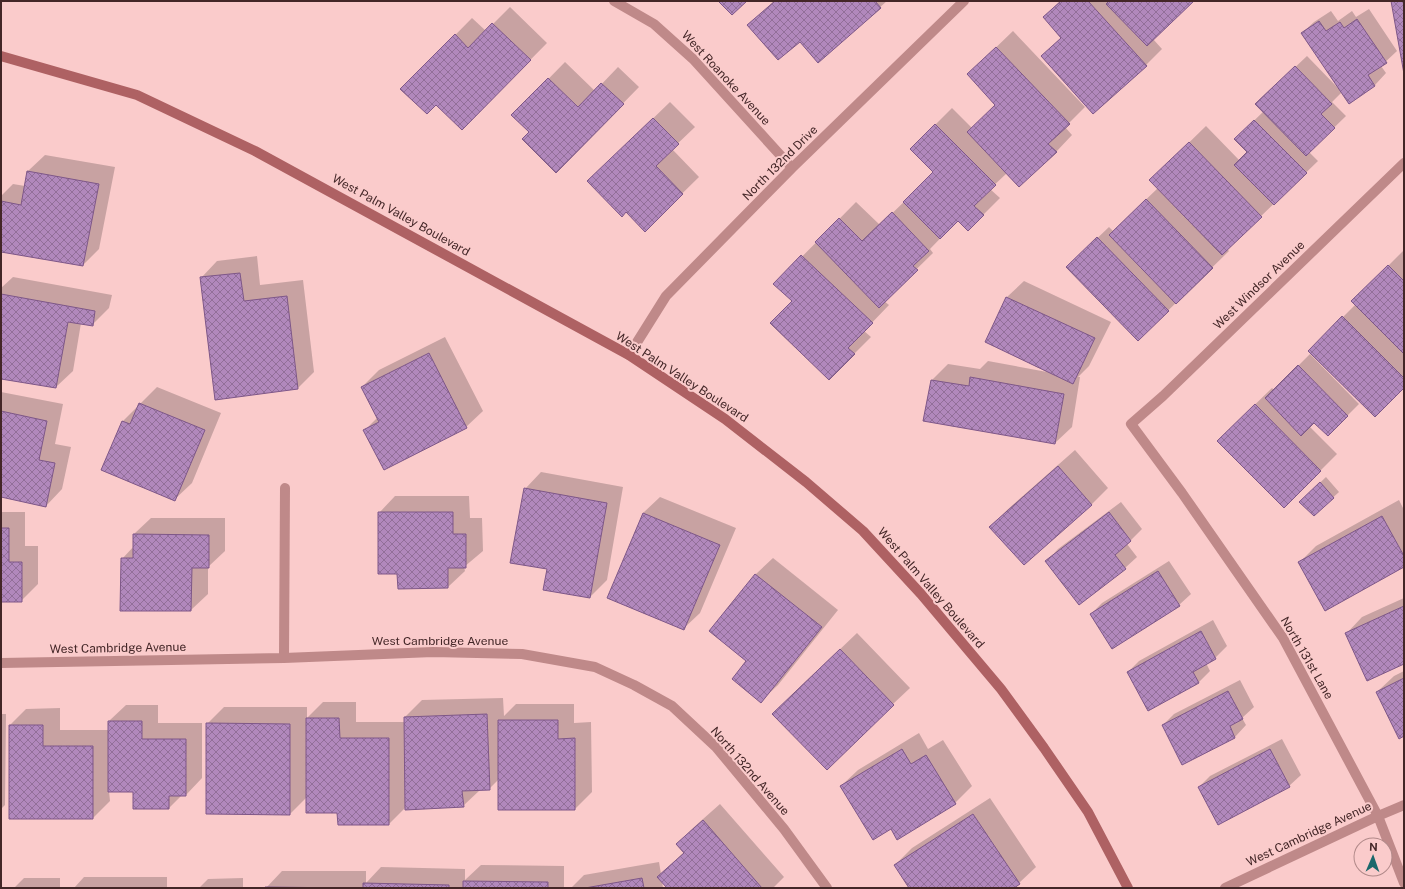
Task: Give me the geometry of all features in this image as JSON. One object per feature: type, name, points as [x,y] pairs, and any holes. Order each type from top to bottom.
[{"type":"street","name":"West Roanoke Avenue","points":[[614,1],[654,24],[693,59],[792,168]]},
{"type":"street","name":"North 132nd Drive","points":[[628,355],[666,296],[792,168],[964,1]]},
{"type":"street","name":"West Palm Valley Boulevard","points":[[1,56],[137,95],[256,151],[628,355],[725,419],[806,482],[863,531],[921,594],[1001,689],[1088,812],[1128,888]]},
{"type":"street","name":"West Windsor Avenue","points":[[1131,424],[1163,396],[1404,163]]},
{"type":"street","name":"North 131st Lane","points":[[1131,424],[1182,493],[1283,638],[1378,816],[1404,883]]},
{"type":"street","points":[[284,658],[285,488]]},
{"type":"street","name":"West Cambridge Avenue","points":[[1,663],[284,658],[433,652],[515,654],[595,667]]},
{"type":"street","name":"North 132nd Avenue","points":[[595,667],[634,685],[672,706],[716,747],[784,829],[827,888]]},
{"type":"street","name":"West Cambridge Avenue","points":[[1225,888],[1404,805]]},
{"type":"building","points":[[718,1],[747,1],[732,15]]},
{"type":"building","points":[[775,1],[875,1],[881,8],[818,63],[800,42],[778,60],[747,25]]},
{"type":"building","points":[[1061,1],[1088,1],[1147,66],[1093,114],[1041,56],[1061,38],[1043,17]]},
{"type":"building","points":[[1109,1],[1194,1],[1147,46],[1106,4]]},
{"type":"building","points":[[1391,1],[1404,1],[1404,74]]},
{"type":"building","points":[[1357,19],[1387,63],[1368,75],[1375,86],[1349,104],[1301,33],[1319,21],[1326,31],[1340,22],[1344,28]]},
{"type":"building","points":[[492,23],[531,60],[462,130],[436,105],[427,114],[400,89],[455,34],[468,48]]},
{"type":"building","points":[[996,47],[1070,124],[1048,144],[1057,152],[1019,187],[967,132],[995,105],[967,74]]},
{"type":"building","points":[[1295,66],[1332,104],[1321,114],[1335,128],[1306,156],[1255,104]]},
{"type":"building","points":[[548,78],[578,107],[601,83],[624,104],[556,173],[522,139],[529,132],[511,115]]},
{"type":"building","points":[[653,118],[679,144],[656,166],[683,194],[645,232],[626,212],[622,217],[587,181]]},
{"type":"building","points":[[1254,120],[1307,173],[1274,205],[1234,165],[1247,152],[1234,139]]},
{"type":"building","points":[[935,124],[996,185],[974,206],[984,215],[968,231],[958,221],[940,239],[903,202],[933,172],[910,149]]},
{"type":"building","points":[[1189,142],[1262,217],[1222,255],[1149,180]]},
{"type":"building","points":[[27,171],[99,184],[83,266],[1,252],[1,201],[21,205]]},
{"type":"building","points":[[1146,199],[1213,268],[1176,304],[1109,235]]},
{"type":"building","points":[[892,212],[929,251],[913,266],[918,270],[879,308],[815,242],[839,218],[862,241]]},
{"type":"building","points":[[1097,237],[1169,311],[1138,341],[1066,267]]},
{"type":"building","points":[[801,255],[873,323],[848,348],[855,354],[829,380],[770,323],[792,301],[773,284]]},
{"type":"building","points":[[1388,265],[1404,281],[1404,354],[1351,301]]},
{"type":"building","points":[[240,273],[244,301],[287,296],[298,389],[215,400],[200,277]]},
{"type":"building","points":[[1,294],[95,311],[93,326],[68,322],[56,388],[1,379]]},
{"type":"building","points":[[1006,297],[1095,338],[1073,384],[985,342]]},
{"type":"building","points":[[1342,316],[1404,378],[1404,388],[1375,417],[1308,351]]},
{"type":"building","points":[[429,353],[467,428],[384,470],[363,430],[379,422],[361,387]]},
{"type":"building","points":[[1298,365],[1348,416],[1328,436],[1314,423],[1301,436],[1265,398]]},
{"type":"building","points":[[970,377],[1064,394],[1055,444],[923,421],[931,380],[969,386]]},
{"type":"building","points":[[139,403],[205,430],[175,501],[101,470],[122,421],[130,424]]},
{"type":"building","points":[[1255,404],[1321,471],[1284,508],[1217,441]]},
{"type":"building","points":[[1,411],[47,421],[39,460],[55,463],[46,507],[1,497]]},
{"type":"building","points":[[1058,466],[1092,505],[1024,565],[989,527]]},
{"type":"building","points":[[1320,482],[1334,498],[1314,516],[1299,502]]},
{"type":"building","points":[[524,488],[607,503],[590,598],[543,590],[547,569],[510,563]]},
{"type":"building","points":[[378,512],[453,512],[453,534],[466,534],[466,568],[448,568],[448,588],[398,589],[397,574],[378,574]]},
{"type":"building","points":[[1109,512],[1131,541],[1115,555],[1126,569],[1079,605],[1045,561]]},
{"type":"building","points":[[643,513],[720,545],[684,630],[607,598]]},
{"type":"building","points":[[1382,516],[1404,556],[1404,567],[1325,611],[1298,562]]},
{"type":"building","points":[[1,528],[9,528],[9,562],[22,562],[22,602],[1,602]]},
{"type":"building","points":[[133,534],[209,535],[209,568],[192,568],[191,611],[120,611],[121,558],[133,558]]},
{"type":"building","points":[[1158,571],[1180,606],[1112,649],[1090,614]]},
{"type":"building","points":[[755,574],[822,627],[761,703],[732,679],[746,661],[709,631]]},
{"type":"building","points":[[1404,606],[1404,664],[1367,681],[1345,633]]},
{"type":"building","points":[[1201,631],[1216,659],[1193,672],[1199,683],[1148,711],[1127,672]]},
{"type":"building","points":[[840,649],[894,705],[827,770],[772,714]]},
{"type":"building","points":[[1404,678],[1404,736],[1399,739],[1376,692]]},
{"type":"building","points":[[1228,691],[1243,719],[1230,726],[1235,738],[1182,765],[1162,725]]},
{"type":"building","points":[[487,714],[490,790],[462,791],[464,807],[405,810],[404,717]]},
{"type":"building","points":[[306,718],[339,718],[340,738],[389,738],[389,825],[338,825],[337,813],[306,813]]},
{"type":"building","points":[[498,720],[558,720],[558,739],[575,738],[575,810],[498,810]]},
{"type":"building","points":[[108,721],[142,721],[142,739],[186,739],[186,796],[169,796],[169,809],[133,809],[133,792],[108,792]]},
{"type":"building","points":[[206,723],[290,724],[290,815],[206,814]]},
{"type":"building","points":[[9,725],[43,725],[43,746],[93,746],[93,819],[9,819]]},
{"type":"building","points":[[902,749],[911,764],[926,755],[956,804],[897,840],[891,829],[873,840],[840,786]]},
{"type":"building","points":[[1270,749],[1290,787],[1218,825],[1198,787]]},
{"type":"building","points":[[973,814],[1020,884],[1014,888],[909,888],[894,865]]},
{"type":"building","points":[[703,820],[762,888],[667,888],[657,877],[684,853],[676,844]]},
{"type":"building","points":[[642,878],[644,888],[585,888]]},
{"type":"building","points":[[463,881],[548,882],[548,888],[463,888]]},
{"type":"building","points":[[363,883],[449,885],[449,888],[363,888]]},
{"type":"building","points":[[265,887],[350,888],[265,888]]}]
